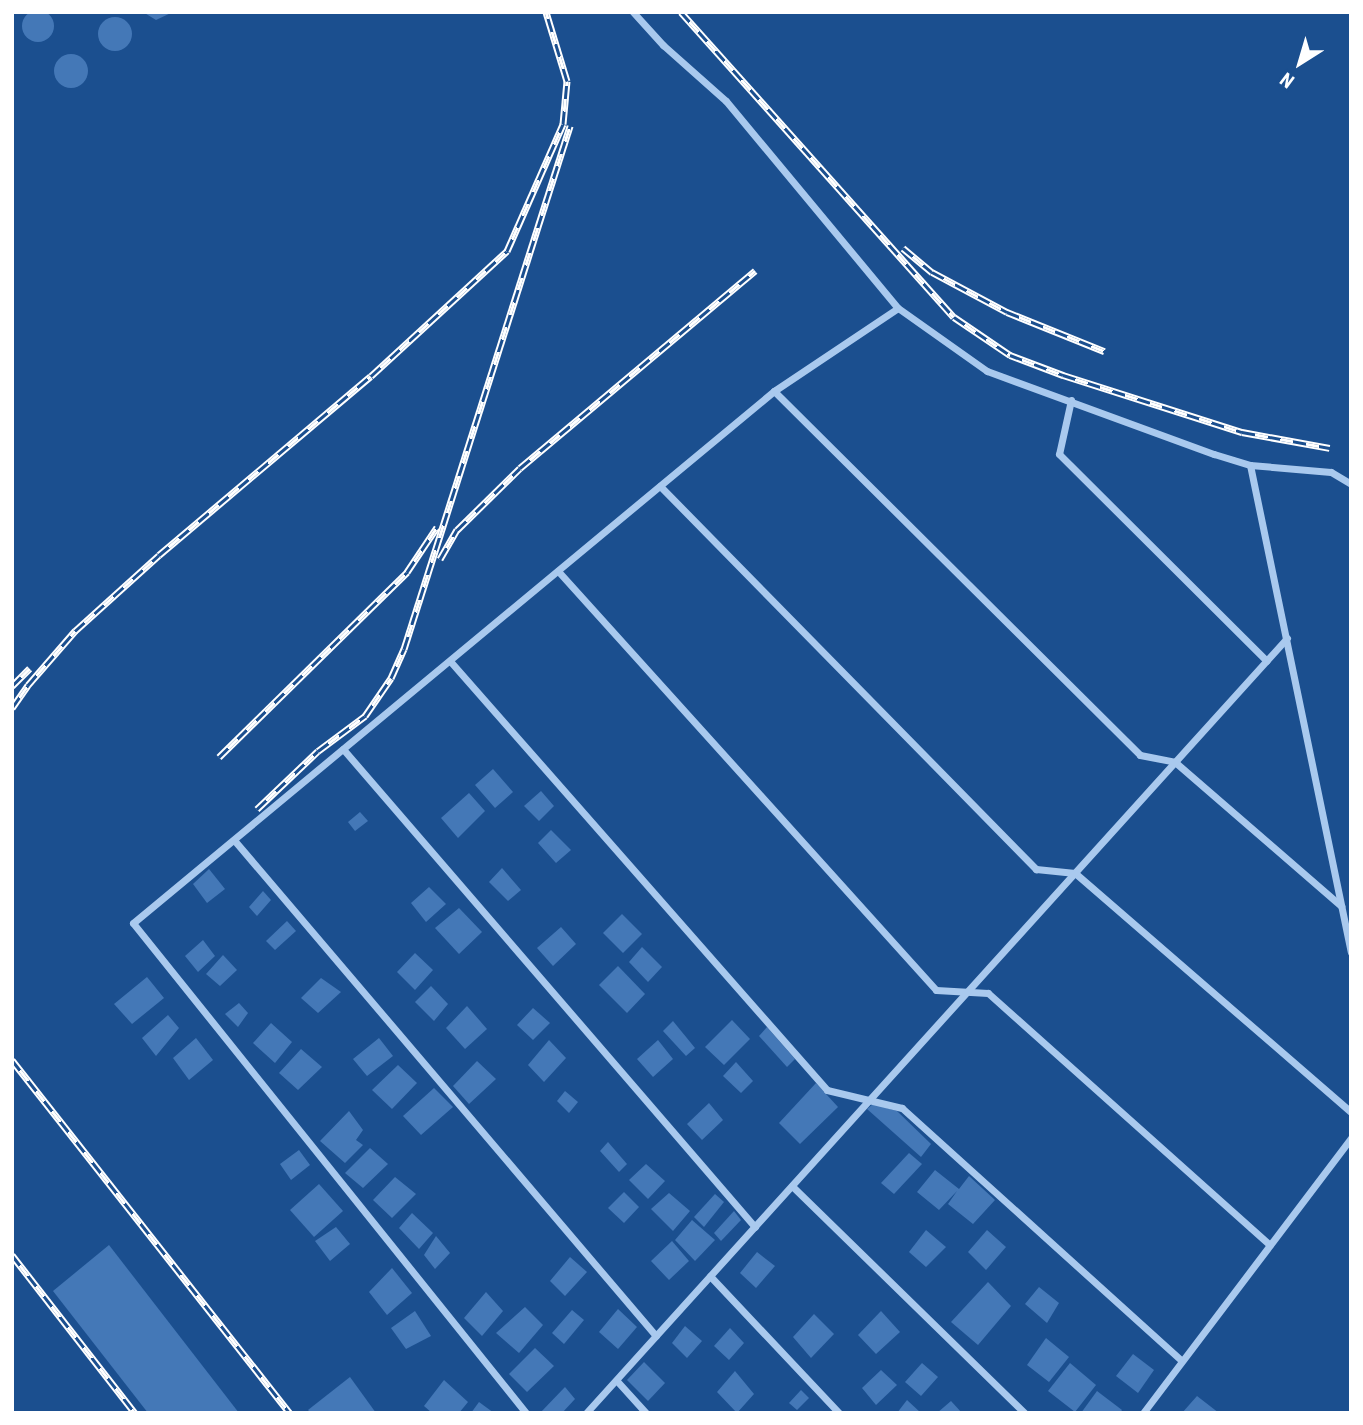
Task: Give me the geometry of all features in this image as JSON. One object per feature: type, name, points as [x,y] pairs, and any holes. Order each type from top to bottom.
[{"type":"street","points":[[633,12],[663,45],[726,101],[898,308],[986,371],[1250,465],[1331,472],[1351,484]]},
{"type":"street","points":[[526,1413],[133,923],[774,391],[898,308]]},
{"type":"street","points":[[774,391],[1140,755],[1175,762],[1341,906]]},
{"type":"street","points":[[1072,400],[1059,454],[1267,660]]},
{"type":"street","points":[[1250,465],[1351,952]]},
{"type":"street","points":[[660,486],[1036,869],[1075,873],[1351,1112]]},
{"type":"street","points":[[558,570],[936,990],[988,993],[1270,1245]]},
{"type":"street","points":[[586,1413],[1287,638]]},
{"type":"street","points":[[450,661],[827,1090],[902,1108],[1182,1361]]},
{"type":"street","points":[[342,749],[755,1227]]},
{"type":"street","points":[[234,840],[656,1336]]},
{"type":"street","points":[[1143,1413],[1351,1138]]},
{"type":"street","points":[[792,1186],[1025,1413]]},
{"type":"street","points":[[710,1276],[839,1413]]},
{"type":"street","points":[[617,1381],[646,1413]]},
{"type":"building","points":[[38,10],[50,14],[54,26],[50,38],[38,42],[26,38],[22,26],[26,14]]},
{"type":"building","points":[[143,12],[173,12],[156,20]]},
{"type":"building","points":[[115,17],[127,22],[132,34],[127,46],[115,51],[103,46],[98,34],[103,22]]},
{"type":"building","points":[[71,54],[83,59],[88,71],[83,83],[71,88],[59,83],[54,71],[59,59]]},
{"type":"building","points":[[493,769],[513,792],[495,808],[475,785]]},
{"type":"building","points":[[541,791],[554,806],[539,821],[524,806]]},
{"type":"building","points":[[469,793],[485,811],[458,838],[441,818]]},
{"type":"building","points":[[360,812],[368,821],[355,831],[348,822]]},
{"type":"building","points":[[551,830],[571,850],[556,863],[538,843]]},
{"type":"building","points":[[502,868],[521,890],[508,901],[489,882]]},
{"type":"building","points":[[209,869],[225,889],[207,903],[193,884]]},
{"type":"building","points":[[429,887],[446,904],[426,922],[411,903]]},
{"type":"building","points":[[263,891],[271,900],[257,916],[249,907]]},
{"type":"building","points":[[459,908],[482,932],[459,954],[435,928]]},
{"type":"building","points":[[622,914],[642,934],[623,953],[603,933]]},
{"type":"building","points":[[287,921],[296,931],[275,950],[266,941]]},
{"type":"building","points":[[561,927],[576,944],[553,966],[537,948]]},
{"type":"building","points":[[203,940],[215,956],[198,972],[185,956]]},
{"type":"building","points":[[642,947],[662,967],[648,982],[629,962]]},
{"type":"building","points":[[415,953],[433,970],[415,990],[397,972]]},
{"type":"building","points":[[223,955],[237,970],[220,986],[206,974]]},
{"type":"building","points":[[618,966],[645,994],[627,1013],[599,985]]},
{"type":"building","points":[[147,977],[164,998],[132,1024],[114,1004]]},
{"type":"building","points":[[321,978],[341,992],[318,1013],[301,998]]},
{"type":"building","points":[[431,986],[448,1004],[434,1021],[415,1002]]},
{"type":"building","points":[[239,1003],[248,1013],[238,1027],[225,1014]]},
{"type":"building","points":[[467,1006],[487,1029],[465,1049],[446,1028]]},
{"type":"building","points":[[533,1008],[550,1023],[533,1040],[517,1025]]},
{"type":"building","points":[[168,1015],[179,1028],[156,1056],[142,1038]]},
{"type":"building","points":[[732,1020],[750,1039],[724,1065],[705,1047]]},
{"type":"building","points":[[673,1021],[695,1048],[686,1056],[663,1031]]},
{"type":"building","points":[[271,1023],[292,1042],[275,1063],[253,1043]]},
{"type":"building","points":[[767,1027],[795,1059],[787,1067],[759,1036]]},
{"type":"building","points":[[196,1038],[213,1060],[189,1080],[173,1058]]},
{"type":"building","points":[[379,1038],[393,1056],[367,1076],[353,1059]]},
{"type":"building","points":[[549,1040],[566,1058],[544,1082],[528,1065]]},
{"type":"building","points":[[658,1040],[673,1059],[653,1077],[637,1059]]},
{"type":"building","points":[[301,1049],[322,1067],[298,1090],[279,1073]]},
{"type":"building","points":[[477,1061],[496,1079],[469,1104],[453,1086]]},
{"type":"building","points":[[736,1062],[753,1081],[741,1093],[723,1076]]},
{"type":"building","points":[[398,1065],[417,1083],[392,1109],[372,1090]]},
{"type":"building","points":[[816,1083],[838,1107],[800,1144],[779,1123]]},
{"type":"building","points":[[434,1088],[453,1107],[421,1135],[403,1116]]},
{"type":"building","points":[[565,1091],[578,1102],[569,1113],[557,1101]]},
{"type":"building","points":[[709,1103],[723,1120],[702,1140],[687,1124]]},
{"type":"building","points":[[873,1104],[897,1111],[931,1144],[921,1157],[867,1109]]},
{"type":"building","points":[[349,1111],[363,1130],[356,1140],[363,1145],[345,1163],[320,1141]]},
{"type":"building","points":[[608,1142],[627,1164],[619,1172],[600,1151]]},
{"type":"building","points":[[370,1148],[388,1164],[363,1188],[345,1173]]},
{"type":"building","points":[[299,1150],[310,1165],[291,1180],[280,1164]]},
{"type":"building","points":[[909,1153],[922,1164],[894,1194],[881,1183]]},
{"type":"building","points":[[646,1164],[665,1181],[648,1199],[629,1180]]},
{"type":"building","points":[[935,1170],[959,1189],[969,1176],[995,1200],[973,1224],[948,1204],[957,1191],[939,1210],[917,1192]]},
{"type":"building","points":[[395,1177],[416,1194],[392,1218],[373,1200]]},
{"type":"building","points":[[319,1184],[343,1211],[314,1237],[290,1210]]},
{"type":"building","points":[[624,1192],[639,1207],[624,1223],[608,1208]]},
{"type":"building","points":[[669,1193],[690,1211],[673,1231],[651,1209]]},
{"type":"building","points":[[715,1194],[724,1202],[704,1227],[694,1217]]},
{"type":"building","points":[[734,1211],[741,1220],[721,1241],[714,1233]]},
{"type":"building","points":[[412,1213],[433,1233],[419,1249],[399,1228]]},
{"type":"building","points":[[692,1220],[715,1240],[695,1261],[675,1240]]},
{"type":"building","points":[[336,1227],[350,1244],[330,1261],[315,1241]]},
{"type":"building","points":[[926,1230],[946,1247],[926,1267],[909,1252]]},
{"type":"building","points":[[987,1230],[1006,1247],[986,1270],[968,1252]]},
{"type":"building","points":[[436,1236],[450,1253],[435,1269],[424,1255]]},
{"type":"building","points":[[672,1241],[689,1261],[669,1280],[651,1261]]},
{"type":"building","points":[[109,1245],[239,1413],[148,1413],[53,1291]]},
{"type":"building","points":[[757,1252],[775,1266],[756,1288],[740,1273]]},
{"type":"building","points":[[570,1257],[587,1272],[565,1296],[550,1281]]},
{"type":"building","points":[[392,1268],[412,1293],[387,1315],[369,1292]]},
{"type":"building","points":[[988,1282],[1011,1306],[978,1345],[951,1322]]},
{"type":"building","points":[[1039,1287],[1059,1303],[1047,1323],[1025,1304]]},
{"type":"building","points":[[486,1292],[503,1311],[482,1336],[464,1318]]},
{"type":"building","points":[[525,1307],[543,1325],[519,1353],[496,1333]]},
{"type":"building","points":[[618,1309],[637,1327],[618,1349],[599,1332]]},
{"type":"building","points":[[572,1310],[584,1320],[564,1344],[552,1333]]},
{"type":"building","points":[[415,1311],[431,1336],[406,1349],[391,1328]]},
{"type":"building","points":[[881,1311],[900,1332],[876,1354],[858,1335]]},
{"type":"building","points":[[814,1314],[834,1334],[811,1358],[793,1337]]},
{"type":"building","points":[[685,1326],[702,1341],[687,1358],[672,1343]]},
{"type":"building","points":[[730,1328],[744,1343],[729,1360],[714,1346]]},
{"type":"building","points":[[1046,1338],[1069,1357],[1049,1382],[1027,1365]]},
{"type":"building","points":[[535,1348],[554,1366],[527,1392],[509,1374]]},
{"type":"building","points":[[1133,1354],[1154,1370],[1138,1393],[1116,1376]]},
{"type":"building","points":[[644,1362],[665,1383],[648,1401],[627,1380]]},
{"type":"building","points":[[922,1363],[938,1377],[921,1396],[905,1382]]},
{"type":"building","points":[[1070,1363],[1096,1385],[1075,1412],[1048,1391]]},
{"type":"building","points":[[881,1370],[897,1385],[876,1405],[862,1388]]},
{"type":"building","points":[[735,1371],[754,1394],[737,1413],[717,1392]]},
{"type":"building","points":[[350,1377],[376,1413],[311,1413],[308,1410]]},
{"type":"building","points":[[444,1380],[468,1402],[459,1413],[432,1413],[424,1406]]},
{"type":"building","points":[[565,1387],[575,1399],[562,1413],[540,1413]]},
{"type":"building","points":[[801,1390],[809,1398],[797,1410],[789,1403]]},
{"type":"building","points":[[1097,1391],[1122,1410],[1120,1413],[1081,1413]]},
{"type":"building","points":[[1197,1396],[1219,1413],[1182,1413]]},
{"type":"building","points":[[907,1400],[921,1413],[897,1413]]},
{"type":"building","points":[[951,1401],[962,1413],[937,1413]]},
{"type":"building","points":[[479,1402],[494,1413],[471,1413]]},
{"type":"railway","points":[[12,708],[28,685],[75,631],[159,555],[371,376],[507,251],[563,124],[567,81],[546,12]]},
{"type":"railway","points":[[681,12],[954,317],[1010,355],[1063,375],[1242,432],[1330,448]]},
{"type":"railway","points":[[257,809],[318,751],[365,716],[391,678],[404,649],[570,126]]},
{"type":"railway","points":[[903,248],[932,272],[1007,312],[1104,351]]},
{"type":"railway","points":[[440,559],[457,530],[520,468],[755,271]]},
{"type":"railway","points":[[219,757],[407,572],[437,527]]},
{"type":"railway","points":[[12,686],[30,668]]},
{"type":"railway","points":[[12,1060],[290,1413]]},
{"type":"railway","points":[[12,1255],[135,1413]]}]
